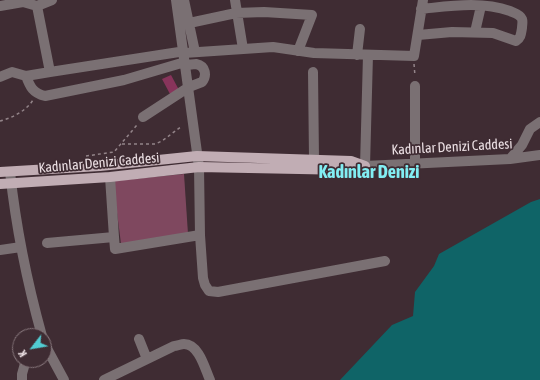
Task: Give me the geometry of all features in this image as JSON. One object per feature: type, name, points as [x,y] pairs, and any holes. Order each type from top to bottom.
[{"type":"main road","points":[[198,161],[314,159],[351,161],[365,166]]},
{"type":"main road","points":[[198,161],[349,170],[365,166]]},
{"type":"main road","name":"Kadınlar Denizi Caddesi","points":[[5,172],[198,161]]},
{"type":"main road","name":"Kadınlar Denizi Caddesi","points":[[0,184],[110,177],[198,161]]},
{"type":"street","points":[[0,6],[23,2],[37,6],[52,0]]},
{"type":"street","points":[[176,0],[195,52]]},
{"type":"street","points":[[184,0],[185,60],[198,161],[203,278],[209,291],[218,292],[385,260]]},
{"type":"street","points":[[235,0],[243,49]]},
{"type":"street","points":[[26,76],[30,86],[38,94],[45,96],[124,80],[185,60],[195,52],[273,48],[314,53],[368,56],[414,56],[422,4],[438,6],[469,5],[503,9],[520,16],[523,22],[521,36],[518,40],[513,41],[493,33],[452,32],[418,35]]},
{"type":"street","points":[[37,6],[50,72]]},
{"type":"street","points":[[476,32],[481,6]]},
{"type":"street","points":[[184,24],[236,13],[264,12],[312,14],[298,51]]},
{"type":"street","points":[[357,55],[360,29]]},
{"type":"street","points":[[0,76],[12,72],[26,76],[179,52],[185,60],[204,69],[206,74],[202,82],[189,87],[143,117]]},
{"type":"street","points":[[365,166],[368,56]]},
{"type":"street","points":[[313,72],[314,159]]},
{"type":"street","points":[[415,86],[415,164]]},
{"type":"street","points":[[510,159],[522,145],[530,129],[540,122]]},
{"type":"street","name":"Kadınlar Denizi Caddesi","points":[[365,166],[510,159],[540,155]]},
{"type":"street","points":[[5,172],[11,184],[30,292],[40,328]]},
{"type":"street","points":[[110,177],[116,249],[200,235]]},
{"type":"street","points":[[47,243],[114,237]]},
{"type":"street","points":[[0,250],[21,247]]},
{"type":"street","points":[[139,340],[146,359]]},
{"type":"street","points":[[104,380],[174,346],[183,344],[188,345],[198,353],[210,380]]},
{"type":"street","points":[[52,358],[64,380]]},
{"type":"street","points":[[22,380],[24,368]]},
{"type":"path","points":[[414,56],[415,86]]},
{"type":"path","points":[[0,121],[12,118],[31,104],[38,94]]},
{"type":"path","points":[[85,157],[114,152],[143,117]]},
{"type":"path","points":[[122,144],[155,144],[162,141],[182,126]]},
{"type":"shaded area","points":[[184,174],[188,234],[121,244],[113,181]]},
{"type":"water","points":[[540,199],[540,380],[340,380],[392,325],[413,316],[415,292],[434,266],[439,254],[531,202]]},
{"type":"building","points":[[171,75],[179,90],[170,94],[162,79]]},
{"type":"district","name":"Kadınlar Denizi","points":[[369,172]]}]
